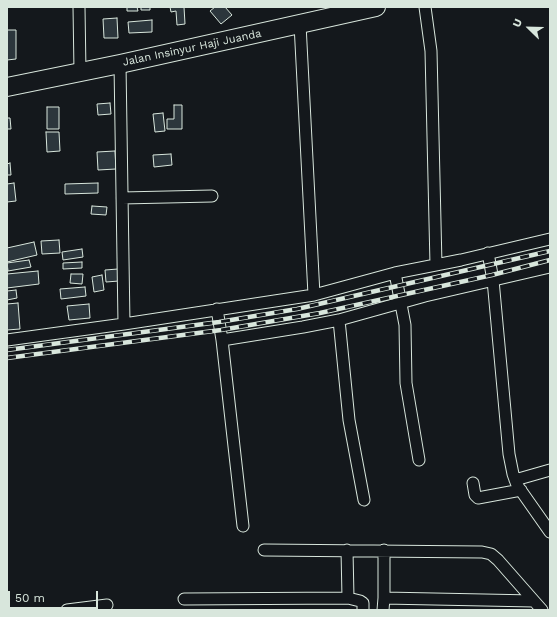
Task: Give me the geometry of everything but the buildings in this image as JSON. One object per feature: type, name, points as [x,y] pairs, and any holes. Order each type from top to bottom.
[{"type":"highway","name":"Jalan Insinyur Haji Juanda","points":[[7,87],[120,64],[300,24],[352,10],[376,7]]},
{"type":"street","points":[[79,7],[80,72]]},
{"type":"street","points":[[426,7],[431,51],[436,265]]},
{"type":"street","points":[[300,24],[314,295]]},
{"type":"street","points":[[120,64],[124,324]]},
{"type":"street","points":[[122,198],[212,196]]},
{"type":"street","points":[[7,340],[314,295],[395,273],[550,239]]},
{"type":"street","points":[[488,253],[493,280],[510,454],[515,480],[550,532]]},
{"type":"street","points":[[222,340],[339,320],[425,296],[550,267]]},
{"type":"street","points":[[395,273],[402,303],[405,325],[406,383],[419,460]]},
{"type":"street","points":[[218,309],[243,526]]},
{"type":"street","points":[[339,320],[349,420],[364,500]]},
{"type":"street","points":[[515,480],[550,470]]},
{"type":"street","points":[[473,483],[475,495],[478,498],[521,490]]},
{"type":"street","points":[[264,550],[482,552],[491,554],[498,560],[542,610]]},
{"type":"street","points":[[347,550],[348,598]]},
{"type":"street","points":[[383,610],[384,550]]},
{"type":"street","points":[[184,599],[348,598],[363,603],[364,610]]},
{"type":"street","points":[[384,598],[534,601]]},
{"type":"street","points":[[68,610],[107,604]]},
{"type":"railway","points":[[7,350],[219,322],[297,309],[550,251]]},
{"type":"railway","points":[[7,358],[221,330],[320,313],[492,275],[550,260]]}]
